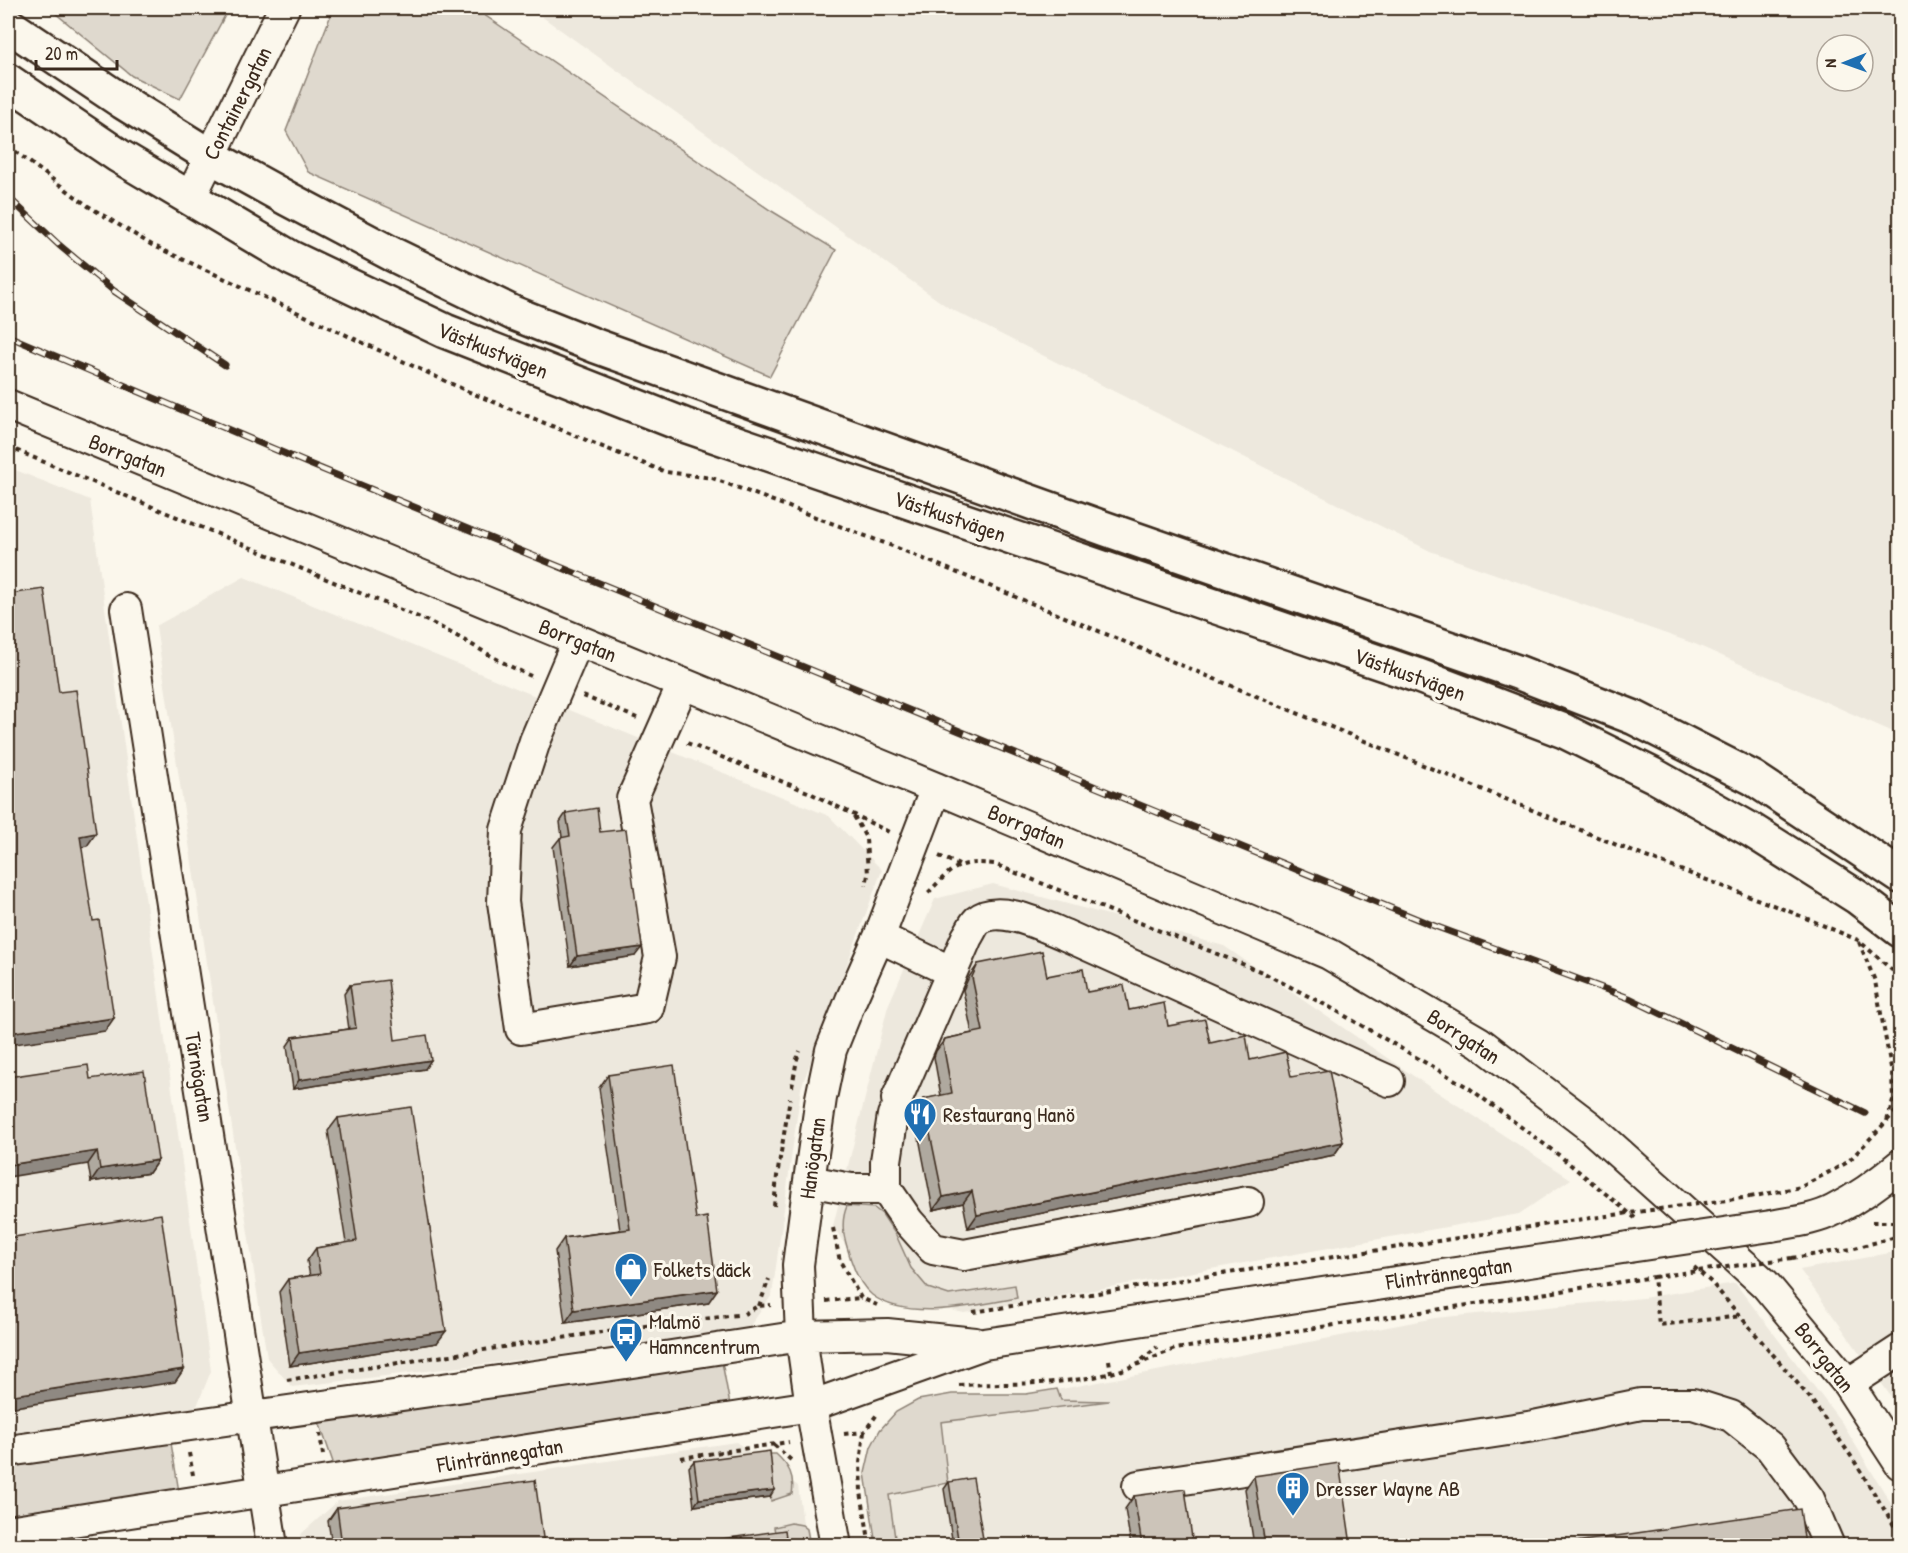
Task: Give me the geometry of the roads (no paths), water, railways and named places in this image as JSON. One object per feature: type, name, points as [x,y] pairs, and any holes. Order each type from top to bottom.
[{"type":"main road","name":"Västkustvägen","points":[[8,25],[123,102],[210,156],[392,254],[513,313],[596,346],[1095,525],[1517,672],[1635,718],[1753,778],[1900,876]]},
{"type":"main road","name":"Västkustvägen","points":[[8,81],[119,156],[291,258],[445,331],[673,420],[1416,675],[1564,731],[1655,776],[1751,830],[1857,897],[1900,930]]},
{"type":"street","name":"Containergatan","points":[[190,198],[284,8]]},
{"type":"street","name":"Borrgatan","points":[[8,405],[936,788],[1329,954],[1479,1042],[1589,1126],[1765,1284],[1848,1384],[1900,1464]]},
{"type":"street","name":"Tärnögatan","points":[[126,609],[272,1545]]},
{"type":"street","points":[[578,640],[535,741],[506,830],[503,902],[521,1029],[648,1008],[660,957],[632,799],[683,684]]},
{"type":"street","name":"Hanögatan","points":[[836,1545],[801,1336],[798,1264],[820,1184],[821,1098],[831,1050],[879,937],[936,788]]},
{"type":"street","points":[[1248,1202],[964,1255],[933,1250],[885,1189],[886,1161],[895,1107],[952,972],[977,921],[995,914],[1017,916],[1065,935],[1389,1081]]},
{"type":"street","points":[[879,937],[952,972]]},
{"type":"street","name":"Flintrännegatan","points":[[8,1531],[811,1406],[984,1344],[1633,1234],[1771,1226],[1802,1221],[1834,1210],[1875,1186],[1900,1165]]},
{"type":"street","points":[[820,1184],[851,1190],[885,1189]]},
{"type":"street","name":"Flintrännegatan","points":[[8,1451],[801,1336],[887,1334],[984,1344]]},
{"type":"street","points":[[1848,1384],[1900,1350]]},
{"type":"street","points":[[1138,1486],[1534,1426],[1641,1404],[1693,1404],[1731,1416],[1770,1447],[1809,1499],[1829,1545]]},
{"type":"railway","points":[[8,197],[59,245],[114,291],[225,365]]},
{"type":"railway","points":[[8,336],[307,463],[1432,925],[1629,998],[1865,1113]]},
{"type":"place","name":"Restaurang Hanö","points":[[920,1143]]},
{"type":"place","name":"Folkets däck","points":[[631,1298]]},
{"type":"place","name":"Malmö Hamncentrum","points":[[626,1363]]},
{"type":"place","name":"Dresser Wayne AB","points":[[1293,1517]]}]
